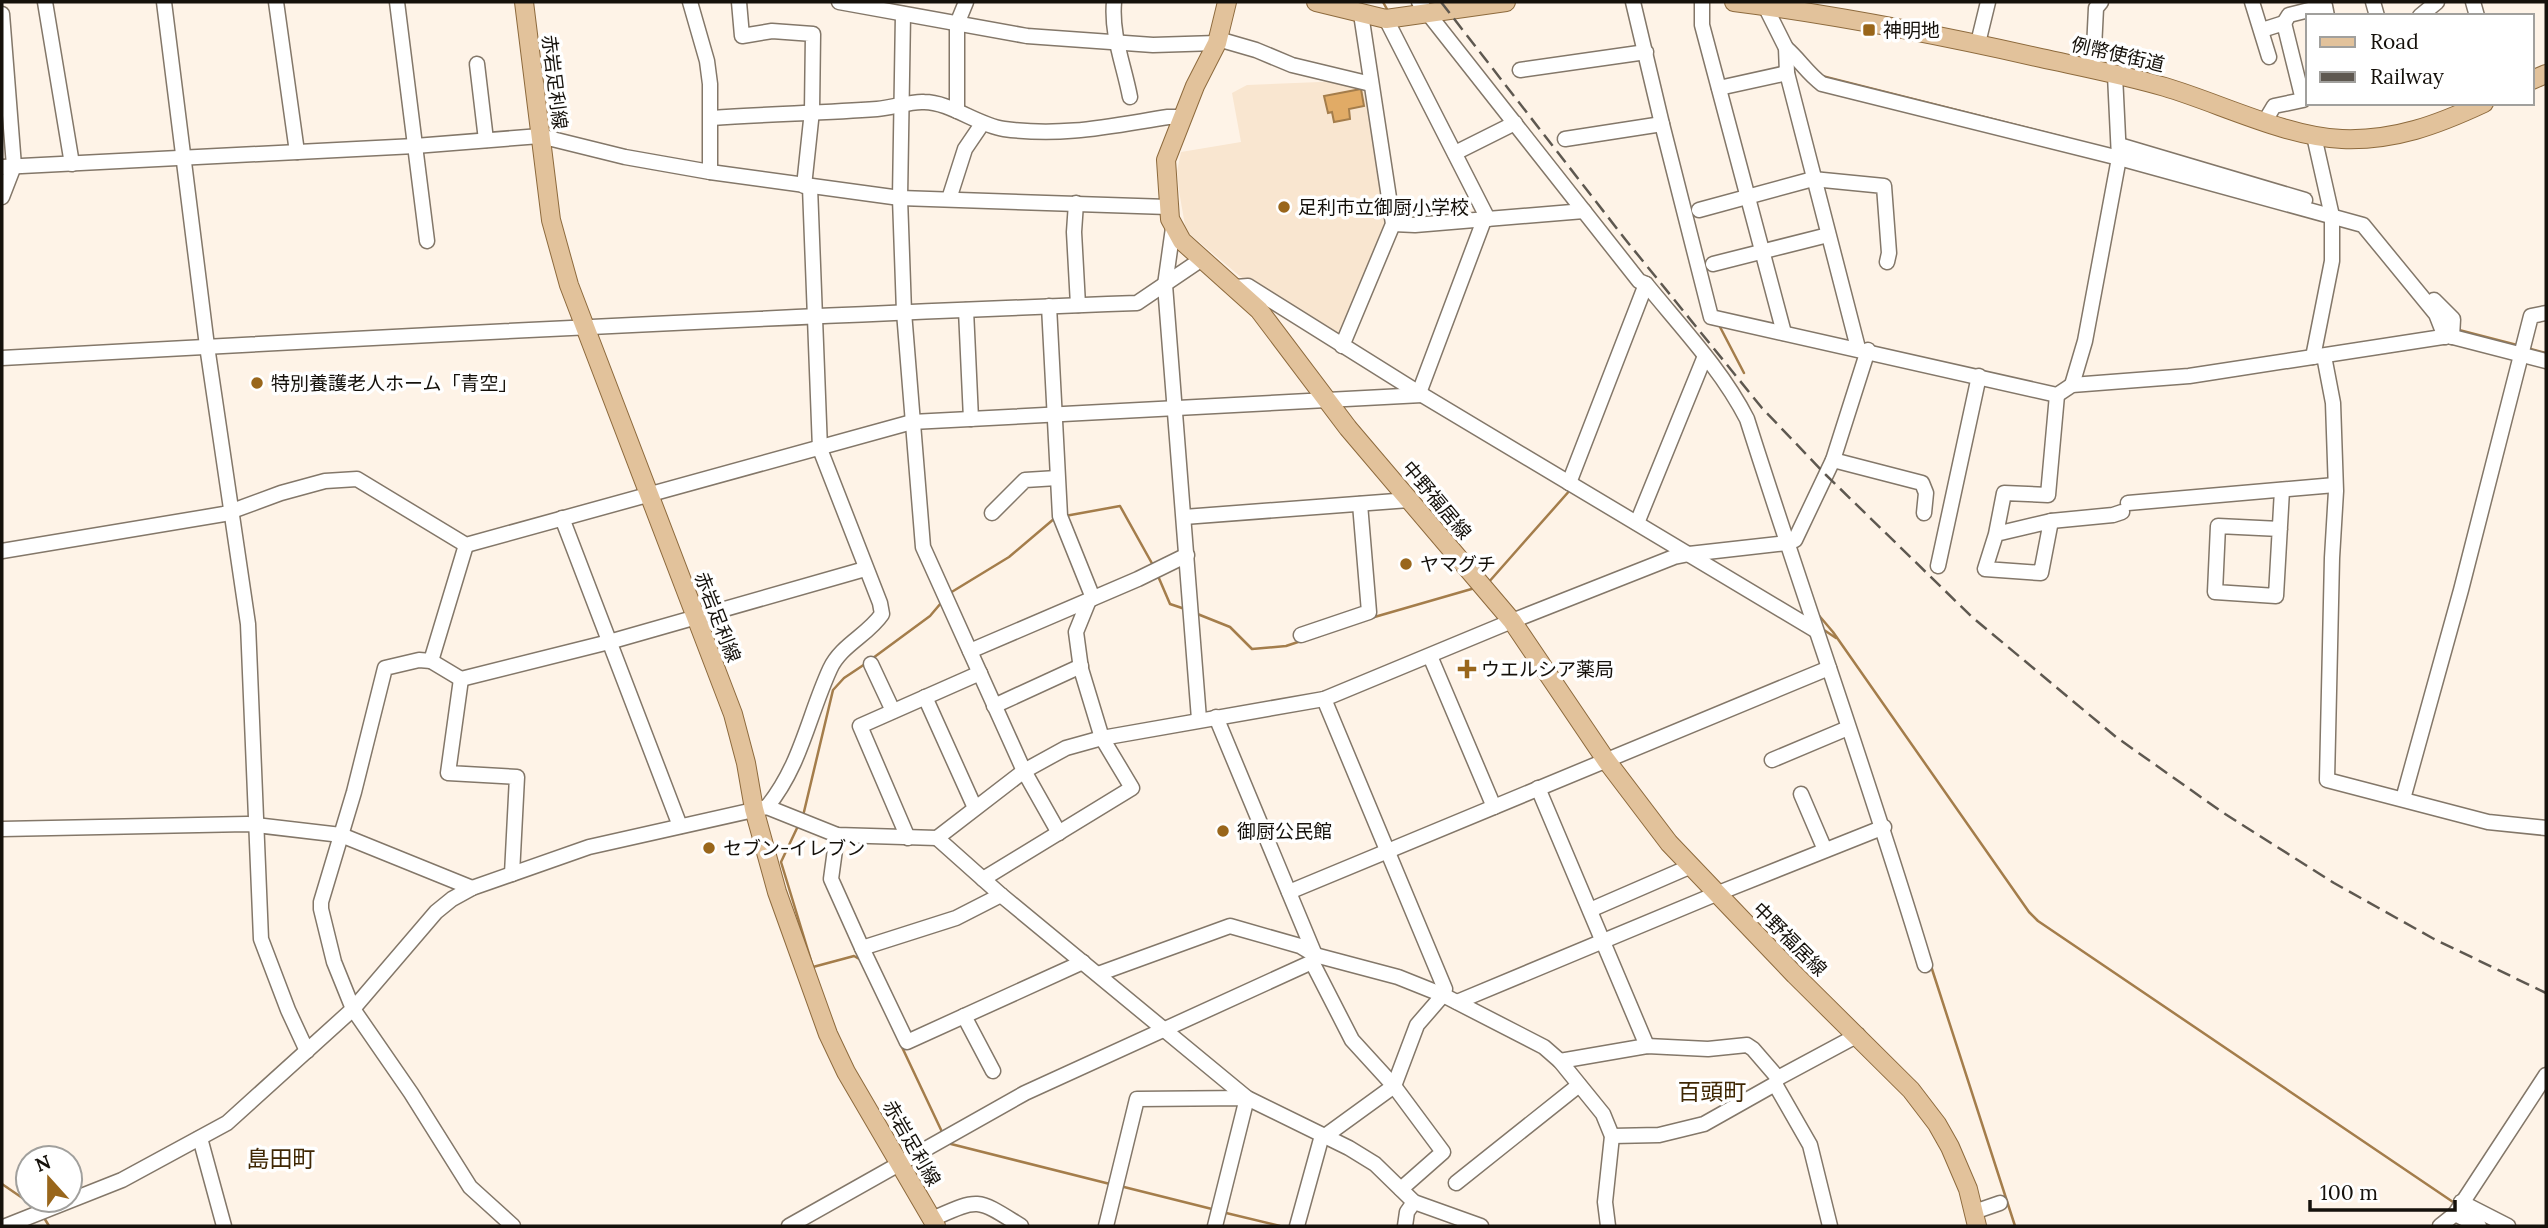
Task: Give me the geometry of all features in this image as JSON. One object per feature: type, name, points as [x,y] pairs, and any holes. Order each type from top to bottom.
[{"type":"main road","name":"赤岩足利線","points":[[524,2],[551,220],[559,257],[733,714],[761,808],[781,904],[828,1034],[846,1072],[934,1223]]},
{"type":"main road","name":"中野福居線","points":[[1227,2],[1217,41],[1182,117],[1166,160],[1168,207],[1173,228],[1182,242],[1259,310],[1326,401],[1512,621],[1606,760],[1689,867],[1910,1090],[1937,1124],[1961,1170],[1975,1219]]},
{"type":"main road","points":[[1317,2],[1386,19],[1423,8],[1506,2]]},
{"type":"main road","name":"例幣使街道","points":[[1734,2],[1775,5],[1881,24],[2093,69],[2164,86],[2314,136],[2358,140],[2404,135],[2444,122],[2480,105]]},
{"type":"street","points":[[45,2],[72,164]]},
{"type":"street","points":[[164,2],[208,346],[248,624],[261,939],[307,1051]]},
{"type":"street","points":[[276,2],[297,152]]},
{"type":"street","points":[[397,2],[428,241]]},
{"type":"street","points":[[690,2],[706,61],[712,118],[710,172]]},
{"type":"street","points":[[739,2],[742,36],[772,31],[813,34],[807,186],[820,449],[882,614],[852,641],[831,668],[793,770],[761,808]]},
{"type":"street","points":[[839,2],[1027,36],[1115,44],[1153,45],[1217,41],[1256,50],[1292,65],[1371,84]]},
{"type":"street","points":[[957,111],[957,24],[966,2]]},
{"type":"street","points":[[1114,2],[1115,44],[1130,97]]},
{"type":"street","points":[[1633,2],[1711,317],[1863,349],[2057,395],[2072,385],[2189,376],[2449,337],[2546,361]]},
{"type":"street","points":[[1702,2],[1702,25],[1784,333]]},
{"type":"street","points":[[1978,43],[1989,2]]},
{"type":"street","points":[[2252,2],[2269,57]]},
{"type":"street","points":[[2422,14],[2437,2]]},
{"type":"street","points":[[2093,69],[2096,4]]},
{"type":"street","points":[[6,1226],[122,1180],[227,1123],[353,1009],[436,912],[472,888],[589,847],[761,808],[837,835],[937,838],[1024,771],[1066,748],[1102,738],[1199,719],[1324,699],[1674,557],[1795,540],[1833,460],[1863,349],[1813,179],[1787,73],[1786,48],[1775,5]]},
{"type":"street","points":[[2262,30],[2284,23],[2289,15],[2325,6],[2327,14]]},
{"type":"street","points":[[1423,8],[1584,211],[1705,356],[1747,419],[1848,728],[1884,827],[1925,965]]},
{"type":"street","points":[[2,14],[8,167],[2,197]]},
{"type":"street","points":[[1342,346],[1393,224],[1361,14]]},
{"type":"street","points":[[903,15],[900,198],[904,313],[923,547],[1024,771],[1059,833]]},
{"type":"street","points":[[1386,19],[1486,219],[1420,394]]},
{"type":"street","points":[[2265,121],[2274,106],[2303,100],[2303,73],[2284,23]]},
{"type":"street","points":[[1786,48],[1798,58],[1812,77],[1822,83],[2119,152],[2331,212],[2363,225],[2436,314],[2449,337]]},
{"type":"street","points":[[1520,70],[1646,52]]},
{"type":"street","points":[[477,64],[486,140]]},
{"type":"street","points":[[1719,88],[1787,73]]},
{"type":"street","points":[[2072,385],[2085,341],[2119,152],[2115,75]]},
{"type":"street","points":[[712,118],[903,106],[925,102],[957,111],[982,124],[1004,129],[1058,133],[1182,117]]},
{"type":"street","points":[[1455,153],[1515,122]]},
{"type":"street","points":[[949,199],[965,149],[982,124]]},
{"type":"street","points":[[1565,139],[1662,124]]},
{"type":"street","points":[[8,167],[415,146],[540,136],[625,157],[710,172],[900,198],[1168,207]]},
{"type":"street","points":[[2314,136],[2331,212],[2332,261],[2318,357],[2333,403],[2334,485],[2327,780],[2488,822],[2546,828]]},
{"type":"street","points":[[1699,210],[1813,179],[1884,186],[1889,253],[1887,262]]},
{"type":"street","points":[[1076,203],[1074,232],[1078,305]]},
{"type":"street","points":[[1393,224],[1584,211]]},
{"type":"street","points":[[1173,228],[1165,285],[1199,719]]},
{"type":"street","points":[[1713,264],[1828,235]]},
{"type":"street","points":[[2,358],[584,326],[1137,303],[1202,260]]},
{"type":"street","points":[[1565,480],[1643,282]]},
{"type":"street","points":[[1236,287],[1248,286],[1420,394],[1815,629]]},
{"type":"street","points":[[983,879],[1132,788],[1102,738],[1081,666],[1076,632],[1091,599],[1060,516],[1049,306]]},
{"type":"street","points":[[966,310],[971,419]]},
{"type":"street","points":[[2403,799],[2461,590],[2531,316],[2546,313]]},
{"type":"street","points":[[1637,523],[1705,356]]},
{"type":"street","points":[[1938,566],[1979,376]]},
{"type":"street","points":[[2,551],[231,513],[325,481],[356,479],[466,545],[912,422],[1420,394]]},
{"type":"street","points":[[2051,521],[2041,573],[1985,569],[1996,534],[2004,493],[2048,495],[2057,395]]},
{"type":"street","points":[[1833,460],[1922,483],[1926,493],[1924,513]]},
{"type":"street","points":[[992,513],[1025,480],[1057,478]]},
{"type":"street","points":[[1996,534],[2051,521],[2113,515],[2125,507],[2334,485]]},
{"type":"street","points":[[2280,529],[2218,526],[2215,592],[2276,596],[2280,529],[2282,490]]},
{"type":"street","points":[[1184,517],[1409,500]]},
{"type":"street","points":[[1301,635],[1369,612],[1360,504]]},
{"type":"street","points":[[562,518],[680,826]]},
{"type":"street","points":[[430,661],[466,545]]},
{"type":"street","points":[[970,651],[1187,555]]},
{"type":"street","points":[[513,1226],[470,1188],[411,1093],[353,1009],[334,962],[321,909],[385,668],[419,660],[430,661],[461,679],[609,642],[865,569]]},
{"type":"street","points":[[1430,656],[1494,807]]},
{"type":"street","points":[[871,664],[893,711]]},
{"type":"street","points":[[994,706],[1081,666]]},
{"type":"street","points":[[1289,892],[1829,668]]},
{"type":"street","points":[[908,838],[860,726],[980,673]]},
{"type":"street","points":[[461,679],[448,773],[517,777],[512,874]]},
{"type":"street","points":[[925,697],[975,808]]},
{"type":"street","points":[[1297,1225],[1321,1139],[1394,1086],[1417,1025],[1443,995],[1445,989],[1324,699]]},
{"type":"street","points":[[1216,717],[1289,892],[1313,959],[1352,1040],[1394,1086],[1443,1152],[1401,1189]]},
{"type":"street","points":[[1772,760],[1848,728]]},
{"type":"street","points":[[1538,788],[1647,1046]]},
{"type":"street","points":[[1801,794],[1825,850]]},
{"type":"street","points":[[2,829],[247,824],[341,835],[472,888]]},
{"type":"street","points":[[1457,1002],[1884,827]]},
{"type":"street","points":[[837,835],[831,879],[907,1042],[1083,962]]},
{"type":"street","points":[[937,838],[1001,895],[1247,1098],[1349,1148],[1375,1164],[1413,1202],[1481,1226]]},
{"type":"street","points":[[1590,909],[1689,867]]},
{"type":"street","points":[[862,948],[956,918],[1001,895]]},
{"type":"street","points":[[1098,974],[1230,926],[1300,946],[1313,959],[1398,976],[1443,995],[1544,1047],[1560,1061],[1603,1114],[1612,1136],[1605,1202],[1608,1226]]},
{"type":"street","points":[[789,1226],[1025,1093],[1313,959]]},
{"type":"street","points":[[964,1016],[993,1072]]},
{"type":"street","points":[[1612,1136],[1659,1135],[1704,1124],[1858,1035]]},
{"type":"street","points":[[1560,1061],[1647,1046],[1708,1049],[1747,1045],[1754,1049],[1777,1081],[1810,1144],[1830,1226]]},
{"type":"street","points":[[2440,1226],[2458,1208],[2546,1074]]},
{"type":"street","points":[[1456,1183],[1579,1085]]},
{"type":"street","points":[[1105,1226],[1137,1099],[1247,1098]]},
{"type":"street","points":[[1215,1226],[1247,1098]]},
{"type":"street","points":[[200,1138],[224,1226]]},
{"type":"street","points":[[934,1223],[968,1203],[979,1202],[1021,1226]]},
{"type":"street","points":[[1405,1226],[1407,1212],[1413,1202]]},
{"type":"street","points":[[1975,1219],[2000,1203]]},
{"type":"street","points":[[2458,1208],[2479,1226]]},
{"type":"street","points":[[2458,1208],[2508,1226]]},
{"type":"shaded area","name":"足利市立御厨小学校","points":[[1345,81],[1368,87],[1390,223],[1340,340],[1248,283],[1186,231],[1177,171],[1181,152],[1241,142],[1232,93],[1247,85]]},
{"type":"shaded area","points":[[1361,89],[1364,106],[1349,109],[1350,119],[1334,122],[1332,112],[1328,113],[1324,96]]},
{"type":"waterway","points":[[1383,2],[1388,11]]},
{"type":"waterway","points":[[1822,76],[2067,138]]},
{"type":"waterway","points":[[1719,325],[1744,373]]},
{"type":"waterway","points":[[2459,330],[2517,345]]},
{"type":"waterway","points":[[2527,348],[2546,353]]},
{"type":"waterway","points":[[1488,583],[1571,489]]},
{"type":"waterway","points":[[1065,516],[1120,506],[1154,567]]},
{"type":"waterway","points":[[950,593],[1009,557],[1055,518]]},
{"type":"waterway","points":[[2,558],[12,556]]},
{"type":"waterway","points":[[1158,576],[1170,604],[1185,609]]},
{"type":"waterway","points":[[1371,618],[1475,588]]},
{"type":"waterway","points":[[873,658],[930,616],[941,603]]},
{"type":"waterway","points":[[1816,612],[1833,632],[2029,912],[2038,921],[2456,1204]]},
{"type":"waterway","points":[[1195,613],[1230,627],[1252,649],[1286,646],[1301,641]]},
{"type":"waterway","points":[[1824,630],[1836,638]]},
{"type":"waterway","points":[[803,816],[833,690],[844,678],[865,664]]},
{"type":"waterway","points":[[798,826],[781,862],[813,967],[854,956],[861,960]]},
{"type":"waterway","points":[[1931,966],[2015,1226]]},
{"type":"waterway","points":[[901,1045],[943,1134]]},
{"type":"waterway","points":[[947,1143],[1110,1184]]},
{"type":"waterway","points":[[2,1184],[14,1192]]},
{"type":"waterway","points":[[1120,1186],[1212,1209]]},
{"type":"waterway","points":[[1222,1212],[1280,1226]]},
{"type":"waterway","points":[[43,1216],[49,1226]]},
{"type":"railway","points":[[1441,2],[1625,239],[1762,408],[1826,475],[1972,617],[2116,737],[2222,812],[2334,883],[2434,939],[2546,993]]},
{"type":"place","name":"神明地","points":[[1869,30]]},
{"type":"place","name":"足利市立御厨小学校","points":[[1284,207]]},
{"type":"place","name":"特別養護老人ホーム「青空」","points":[[257,383]]},
{"type":"place","name":"ヤマグチ","points":[[1406,564]]},
{"type":"place","name":"ウエルシア薬局","points":[[1467,669]]},
{"type":"place","name":"御厨公民館","points":[[1223,831]]},
{"type":"place","name":"セブン-イレブン","points":[[709,848]]},
{"type":"district","name":"百頭町","points":[[1712,1092]]},
{"type":"district","name":"島田町","points":[[281,1159]]}]
